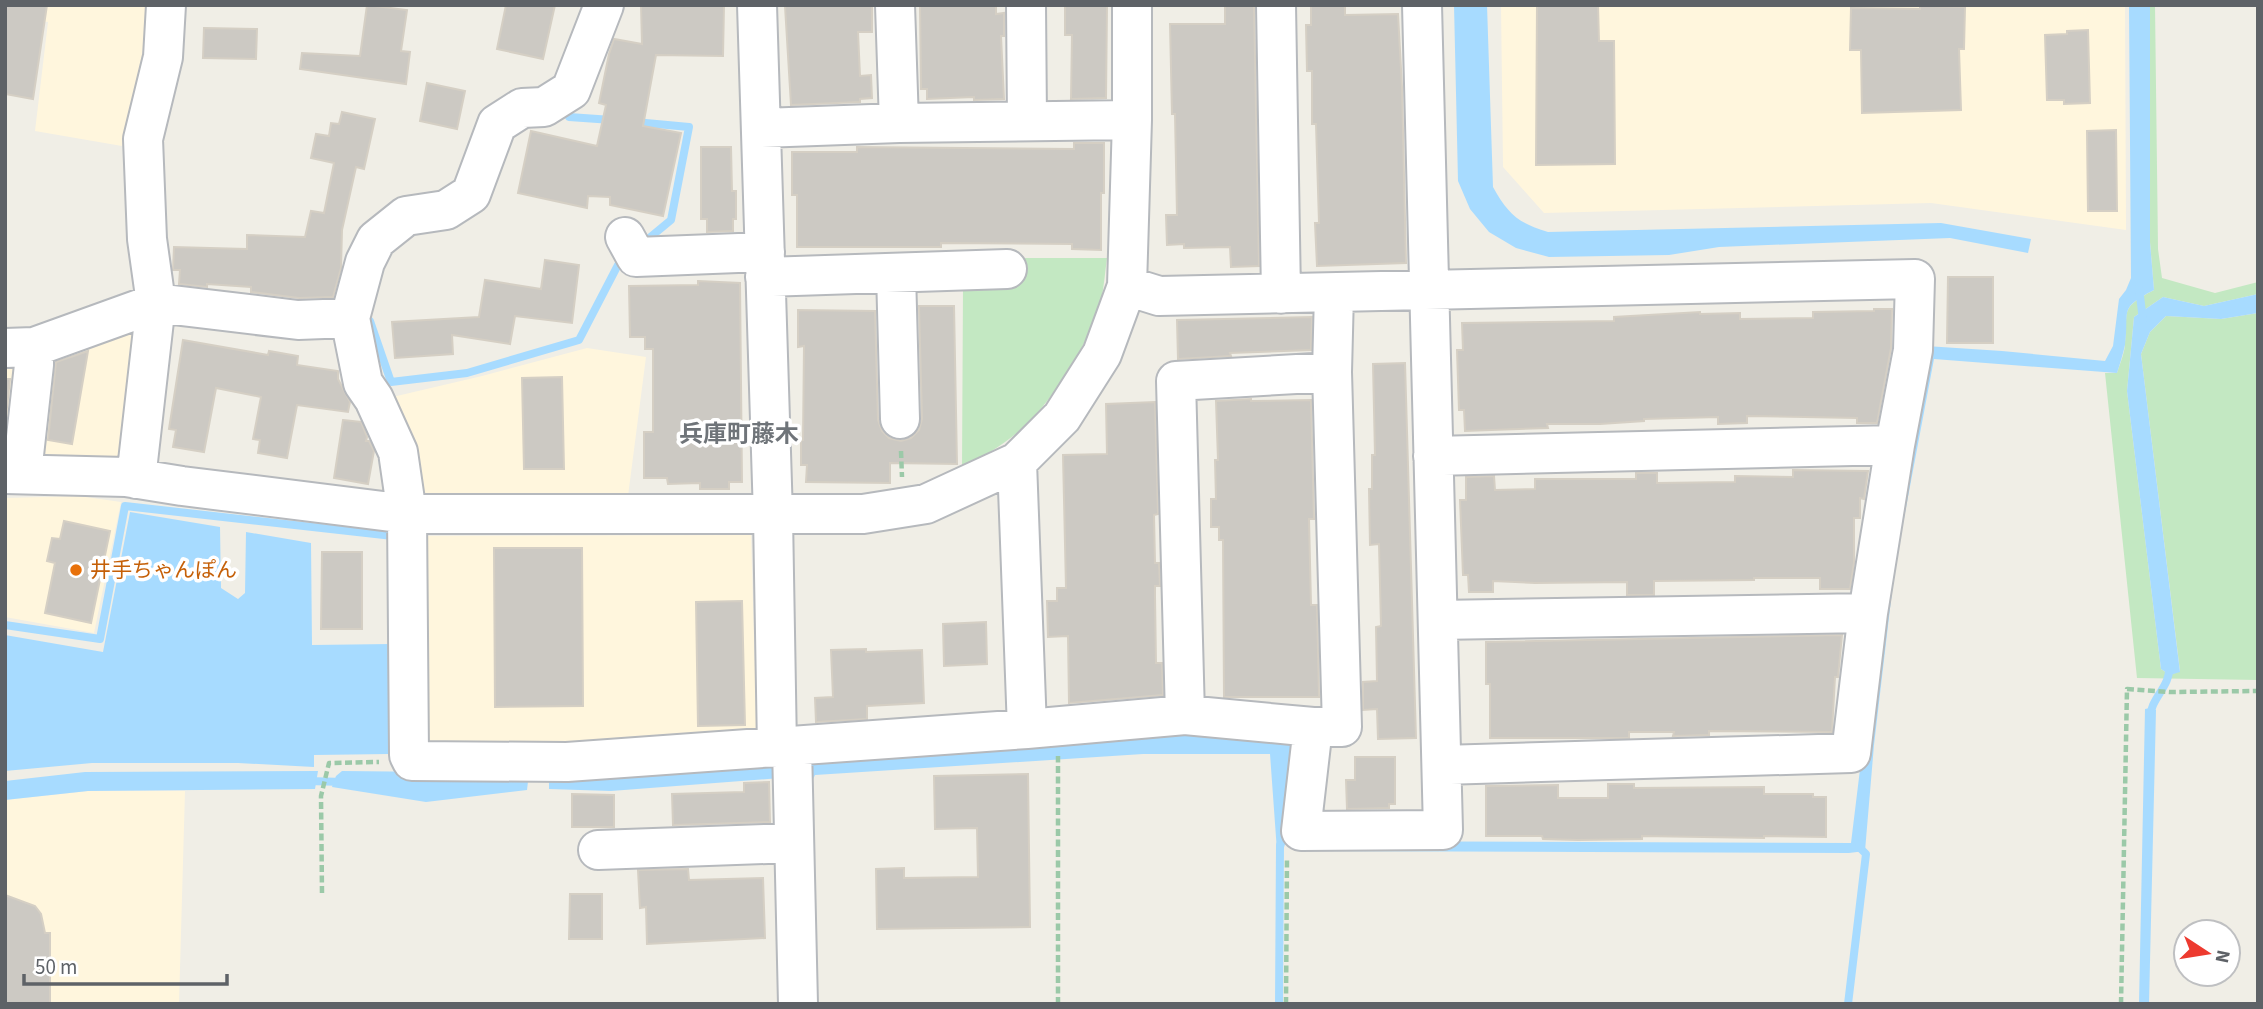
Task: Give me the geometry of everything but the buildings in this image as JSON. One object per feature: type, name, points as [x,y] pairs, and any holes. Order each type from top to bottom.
[{"type":"street","points":[[136,479],[156,303],[147,239],[143,139],[163,57],[166,5]]},
{"type":"street","points":[[604,5],[571,90],[544,107],[522,108],[497,124],[471,194],[446,210],[406,216],[376,240],[365,261],[350,318],[363,383],[374,399],[398,452],[407,514],[409,755],[412,761],[567,762],[786,758],[1027,729],[1185,715],[1313,727],[1342,727],[1332,372],[1334,293]]},
{"type":"street","points":[[757,5],[773,516],[793,843],[798,1004]]},
{"type":"street","points":[[895,5],[899,123]]},
{"type":"street","points":[[1026,5],[1027,120]]},
{"type":"street","points":[[350,318],[298,320],[156,303],[20,347],[34,365],[14,474],[126,477],[407,514],[773,516],[863,514],[926,504],[1017,462],[1062,417],[1102,354],[1127,286],[1132,5]]},
{"type":"street","points":[[1276,5],[1281,294]]},
{"type":"street","points":[[1313,727],[1301,831],[1443,830],[1452,764],[1439,290],[1422,5]]},
{"type":"street","points":[[761,128],[1027,120],[1132,120]]},
{"type":"street","points":[[631,247],[765,264],[896,273],[1007,269]]},
{"type":"street","points":[[896,273],[900,419]]},
{"type":"street","points":[[1127,286],[1158,296],[1915,279],[1913,349],[1868,613],[1852,753],[1452,764]]},
{"type":"street","points":[[1185,715],[1177,381],[1332,372]]},
{"type":"street","points":[[1444,455],[1895,444]]},
{"type":"street","points":[[1017,462],[1027,729]]},
{"type":"street","points":[[1448,620],[1868,613]]},
{"type":"street","points":[[598,850],[793,843]]},
{"type":"path","points":[[900,419],[902,483]]},
{"type":"path","points":[[2121,1004],[2127,689],[2169,692],[2258,691]]},
{"type":"path","points":[[322,893],[321,796],[329,763],[412,761]]},
{"type":"path","points":[[1058,763],[1058,1004]]},
{"type":"path","points":[[1286,858],[1286,1004]]},
{"type":"shaded area","points":[[5,5],[153,5],[122,146],[35,131],[48,22],[5,16]]},
{"type":"shaded area","points":[[1501,5],[2125,5],[2126,230],[1931,203],[1544,213],[1503,167]]},
{"type":"shaded area","points":[[147,324],[127,462],[52,455],[5,457],[5,358]]},
{"type":"shaded area","points":[[587,348],[646,357],[628,496],[413,495],[384,399]]},
{"type":"shaded area","points":[[79,496],[121,502],[94,633],[5,617],[5,498]]},
{"type":"shaded area","points":[[751,535],[757,741],[419,753],[420,536]]},
{"type":"shaded area","points":[[88,791],[185,791],[179,1004],[5,1004],[5,800]]},
{"type":"green space","points":[[2150,5],[2155,5],[2158,249],[2162,278],[2215,293],[2258,282],[2258,294],[2204,306],[2163,297],[2134,317],[2127,391],[2161,669],[2170,675],[2180,671],[2141,354],[2150,332],[2166,316],[2221,319],[2258,313],[2258,680],[2137,678],[2105,373],[2117,373],[2130,307],[2154,290],[2150,242]]},
{"type":"green space","points":[[1016,258],[1107,258],[1101,301],[1080,350],[1059,385],[1036,415],[1010,438],[962,469],[963,287],[1015,287]]},
{"type":"water","points":[[1454,5],[1487,5],[1493,187],[1509,211],[1529,225],[1548,232],[1941,223],[2031,239],[2028,253],[1950,238],[1719,247],[1669,255],[1549,257],[1516,248],[1489,232],[1470,209],[1458,181]]},
{"type":"water","points":[[2129,5],[2150,5],[2150,242],[2154,290],[2130,307],[2125,345],[2117,373],[1934,359],[1895,566],[1874,745],[1865,851],[1301,851],[1302,841],[1851,843],[1885,565],[1926,346],[2105,361],[2113,346],[2119,299],[2131,278]]},
{"type":"water","points":[[2258,294],[2258,313],[2221,319],[2166,316],[2150,332],[2141,354],[2180,672],[2170,675],[2161,669],[2127,391],[2134,317],[2163,297],[2204,306]]},
{"type":"water","points":[[130,512],[220,527],[221,588],[238,599],[245,593],[246,532],[311,543],[312,645],[391,644],[389,754],[314,755],[314,767],[238,763],[92,763],[5,771],[5,635],[103,652]]},
{"type":"water","points":[[2145,709],[2156,710],[2149,1004],[2139,1004]]},
{"type":"water","points":[[1197,732],[1285,737],[1295,750],[1287,839],[1283,850],[1277,851],[1270,754],[1143,754],[815,775],[810,786],[818,1004],[810,1004],[802,790],[814,755]]},
{"type":"water","points":[[779,756],[780,778],[611,791],[549,789],[549,770]]},
{"type":"water","points":[[318,771],[315,789],[88,791],[5,800],[5,781],[85,772]]},
{"type":"water","points":[[342,771],[529,773],[527,790],[426,802],[332,787],[336,776]]},
{"type":"waterway","points":[[565,107],[569,117],[612,120]]},
{"type":"waterway","points":[[635,122],[689,127],[671,220],[642,244]]},
{"type":"waterway","points":[[370,321],[391,382],[467,373],[579,340],[619,263],[624,259]]},
{"type":"waterway","points":[[2139,288],[2143,320]]},
{"type":"waterway","points":[[5,625],[100,639],[125,506],[393,536]]},
{"type":"waterway","points":[[2150,718],[2153,705],[2167,680],[2169,667]]},
{"type":"waterway","points":[[308,781],[344,782]]},
{"type":"waterway","points":[[1848,1004],[1866,854],[1859,847],[1860,844]]},
{"type":"waterway","points":[[1279,1004],[1280,845]]},
{"type":"place","name":"井手ちゃんぽん","points":[[76,570]]},
{"type":"district","name":"兵庫町藤木","points":[[739,434]]}]
